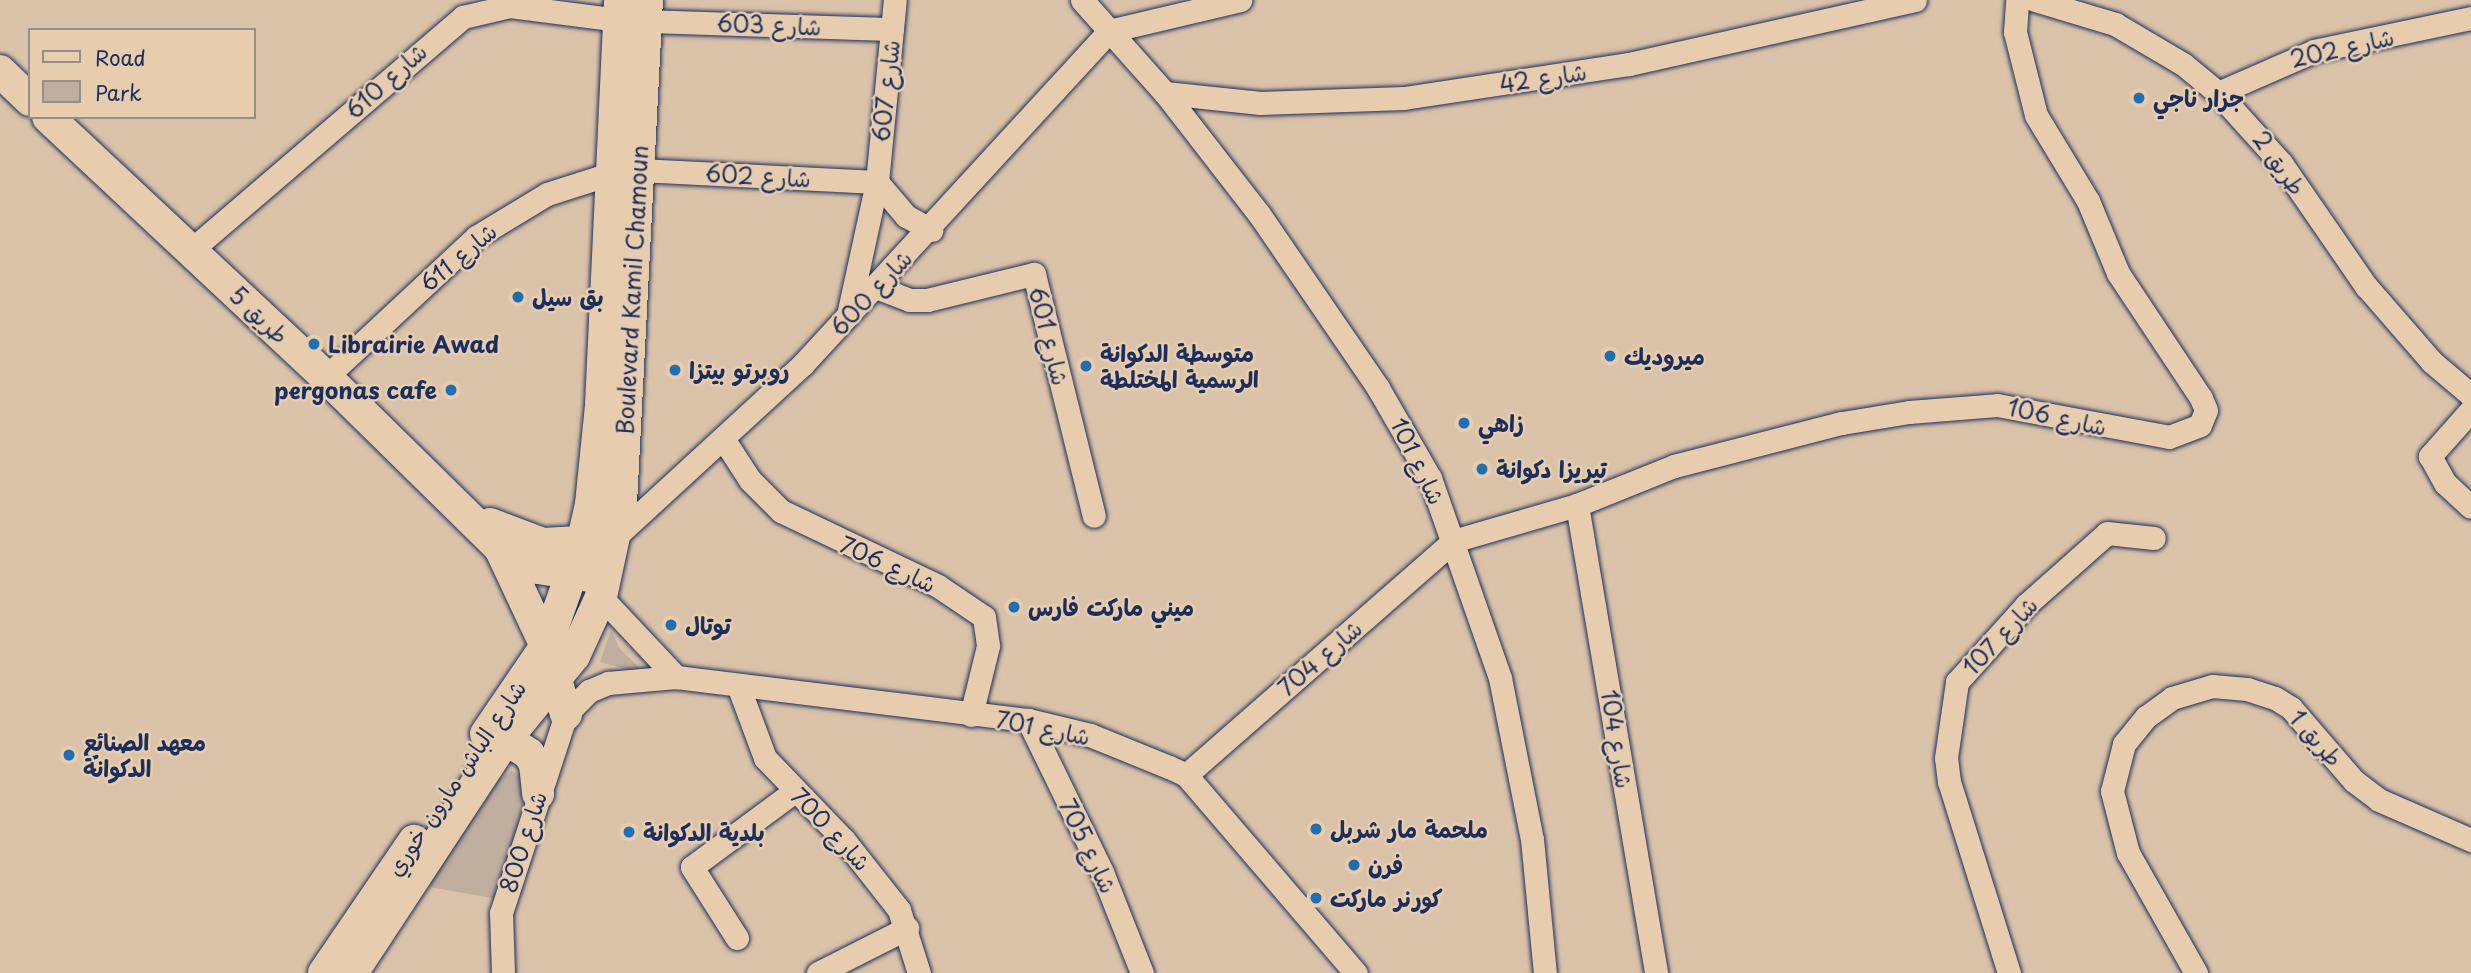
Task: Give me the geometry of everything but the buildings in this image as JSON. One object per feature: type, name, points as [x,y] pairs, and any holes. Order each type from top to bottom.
[{"type":"main road","name":"Boulevard Kamil Chamoun","points":[[352,973],[506,739],[586,637],[604,588],[615,537],[633,10]]},
{"type":"main road","points":[[0,71],[28,98]]},
{"type":"main road","name":"طريق 5","points":[[50,119],[326,377],[500,548]]},
{"type":"main road","name":"Boulevard Kamil Chamoun","points":[[569,575],[582,544],[594,477],[626,172]]},
{"type":"main road","points":[[469,516],[529,540],[582,544],[615,537]]},
{"type":"main road","points":[[500,548],[538,568],[569,575],[604,588]]},
{"type":"main road","points":[[500,548],[546,646],[566,715]]},
{"type":"main road","name":"شارع الباش مارون خوري","points":[[324,973],[546,646],[569,575]]},
{"type":"main road","points":[[506,739],[528,754],[535,764],[538,794]]},
{"type":"street","name":"شارع 607","points":[[847,318],[877,182],[895,0]]},
{"type":"street","name":"شارع 101","points":[[1082,0],[1165,93],[1272,233],[1392,409],[1430,478],[1500,678],[1516,750],[1539,889],[1545,973]]},
{"type":"street","points":[[1110,31],[1240,0]]},
{"type":"street","name":"شارع 42","points":[[1165,93],[1261,103],[1404,98],[1629,64],[1915,0]]},
{"type":"street","name":"شارع 106","points":[[1453,541],[1577,505],[1674,466],[1842,423],[1909,412],[1997,405],[2169,437],[2200,425],[2206,410],[2201,398],[2118,273],[2088,201],[2036,116],[2015,32],[2017,0]]},
{"type":"street","name":"طريق 2","points":[[2035,0],[2076,6],[2115,24],[2173,58],[2218,93],[2281,163],[2366,286],[2432,362],[2471,395]]},
{"type":"street","name":"شارع 610","points":[[190,251],[463,17],[510,6],[633,10]]},
{"type":"street","name":"شارع 603","points":[[633,10],[892,29]]},
{"type":"street","name":"شارع 202","points":[[2218,93],[2314,51],[2471,18]]},
{"type":"street","name":"شارع 600","points":[[615,537],[724,440],[847,318],[931,230],[1110,31]]},
{"type":"street","name":"شارع 602","points":[[626,172],[877,182]]},
{"type":"street","name":"شارع 611","points":[[326,377],[476,237],[547,194],[626,172]]},
{"type":"street","points":[[877,182],[906,216],[931,230]]},
{"type":"street","name":"شارع 601","points":[[876,287],[910,300],[927,300],[1034,274],[1094,516]]},
{"type":"street","points":[[2471,410],[2430,456],[2445,483],[2471,507]]},
{"type":"street","name":"شارع 706","points":[[724,440],[750,480],[781,511],[937,586],[969,604],[984,617],[988,646],[971,715]]},
{"type":"street","name":"شارع 104","points":[[1577,505],[1656,973]]},
{"type":"street","name":"شارع 107","points":[[2010,973],[1949,782],[1946,758],[1957,682],[2026,605],[2107,533],[2154,538]]},
{"type":"street","name":"شارع 704","points":[[1186,775],[1453,541]]},
{"type":"street","points":[[604,588],[676,677]]},
{"type":"street","name":"شارع 701","points":[[566,715],[589,691],[608,683],[676,677],[739,688],[1028,720],[1090,736],[1186,775],[1356,973]]},
{"type":"street","name":"طريق 1","points":[[2196,973],[2129,853],[2112,791],[2123,744],[2146,717],[2172,698],[2212,686],[2247,689],[2275,698],[2291,708],[2354,780],[2379,800],[2471,840]]},
{"type":"street","name":"شارع 700","points":[[739,688],[765,758],[882,883],[907,928],[919,973]]},
{"type":"street","name":"800 شارع","points":[[503,973],[501,913],[566,715]]},
{"type":"street","name":"شارع 705","points":[[1028,720],[1102,872],[1142,973]]},
{"type":"street","points":[[737,938],[692,867],[796,790]]},
{"type":"street","points":[[818,973],[907,928]]},
{"type":"green space","points":[[611,630],[620,649],[639,667],[637,672],[600,662]]},
{"type":"green space","points":[[512,771],[522,778],[525,794],[498,899],[429,887],[493,783]]},
{"type":"place","name":"جزار ناجي","points":[[2139,98]]},
{"type":"place","name":"بق سيل","points":[[518,297]]},
{"type":"place","name":"Librairie Awad","points":[[314,344]]},
{"type":"place","name":"ميروديك","points":[[1610,356]]},
{"type":"place","name":"متوسطة الدكوانة الرسمية المختلطة","points":[[1086,366]]},
{"type":"place","name":"روبرتو بيتزا","points":[[675,370]]},
{"type":"place","name":"pergonas cafe","points":[[451,390]]},
{"type":"place","name":"زاهي","points":[[1464,423]]},
{"type":"place","name":"تيريزا دكوانة","points":[[1482,469]]},
{"type":"place","name":"ميني ماركت فارس","points":[[1014,607]]},
{"type":"place","name":"توتال","points":[[671,625]]},
{"type":"place","name":"معهد الصنائع الدكوانة","points":[[69,755]]},
{"type":"place","name":"ملحمة مار شربل","points":[[1316,829]]},
{"type":"place","name":"بلدية الدكوانة","points":[[629,832]]},
{"type":"place","name":"فرن","points":[[1354,865]]},
{"type":"place","name":"كورنر ماركت","points":[[1316,898]]}]
